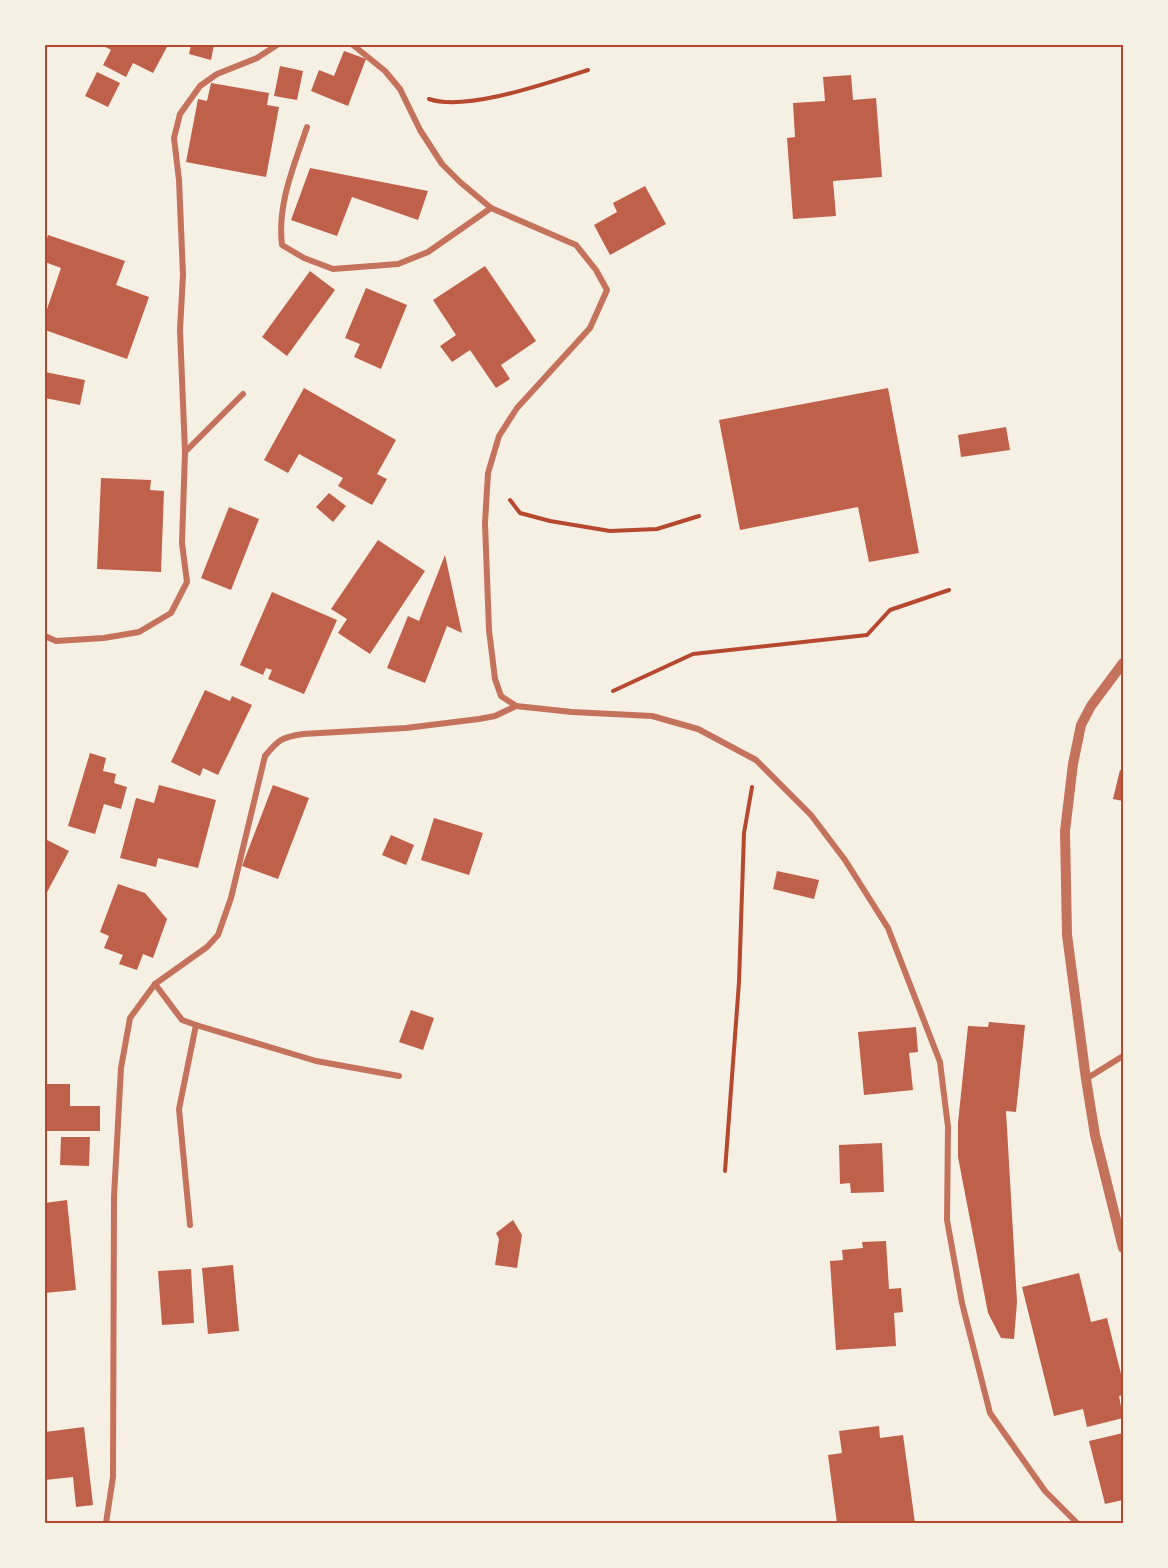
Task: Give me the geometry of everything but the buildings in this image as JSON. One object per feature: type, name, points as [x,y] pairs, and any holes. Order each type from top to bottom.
[{"type":"street","points":[[45,636],[56,641],[104,638],[139,632],[171,613],[187,582],[182,543],[185,452],[180,330],[183,275],[179,180],[174,138],[180,114],[200,86],[217,74],[257,58],[277,45]]},
{"type":"street","points":[[353,45],[385,71],[400,89],[420,130],[442,164],[491,208],[576,245],[596,270],[607,290],[590,328],[517,408],[499,436],[489,473],[485,523],[489,630],[495,679],[501,696],[516,706],[572,712],[652,716],[698,729],[756,760],[811,815],[845,860],[888,928],[940,1062],[948,1127],[947,1220],[962,1303],[990,1413],[1045,1491],[1077,1523]]},
{"type":"street","points":[[307,127],[284,197],[280,227],[282,245],[304,258],[333,269],[398,264],[428,252],[491,208]]},
{"type":"street","points":[[185,452],[243,394]]},
{"type":"street","points":[[1122,667],[1091,706],[1081,725],[1073,765],[1065,831],[1067,934],[1086,1079],[1095,1135],[1123,1248]]},
{"type":"street","points":[[106,1523],[113,1477],[114,1197],[121,1068],[130,1018],[155,984],[207,946],[218,935],[231,898],[265,756],[277,741],[286,736],[303,734],[406,728],[479,719],[495,716],[516,706]]},
{"type":"street","points":[[155,984],[182,1020],[316,1061],[399,1076]]},
{"type":"street","points":[[190,1225],[179,1109],[196,1025]]},
{"type":"street","points":[[1086,1079],[1123,1056]]},
{"type":"path","points":[[400,89],[433,101],[456,102],[532,87],[588,70]]},
{"type":"path","points":[[489,473],[520,513],[550,521],[610,531],[657,529],[699,516]]},
{"type":"path","points":[[610,693],[648,673],[693,654],[867,635],[890,610],[949,590]]},
{"type":"path","points":[[725,1171],[739,982],[744,833],[756,760]]}]
